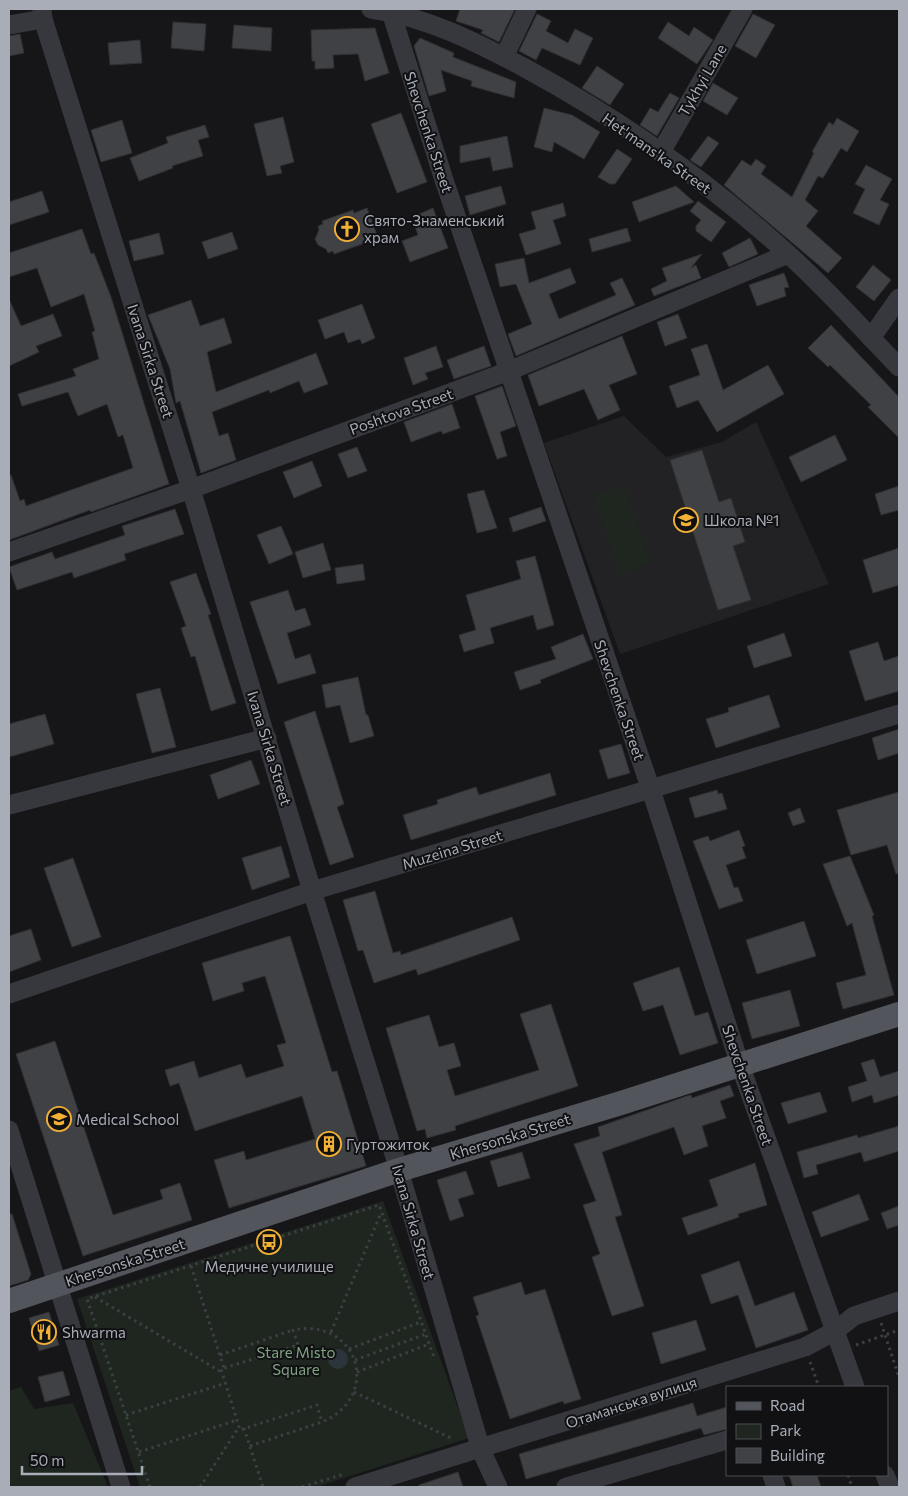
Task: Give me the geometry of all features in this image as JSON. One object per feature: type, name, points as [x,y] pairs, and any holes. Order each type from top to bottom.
[{"type":"main road","name":"Khersonska Street","points":[[9,1301],[399,1170],[899,1014]]},
{"type":"street","name":"Het'mans'ka Street","points":[[371,9],[391,12],[440,25],[567,91],[661,152],[750,221],[788,254],[899,367]]},
{"type":"street","points":[[504,57],[527,9]]},
{"type":"street","name":"Tykhyi Lane","points":[[661,152],[743,9]]},
{"type":"street","name":"Shevchenka Street","points":[[391,12],[444,180],[651,790],[740,1065],[855,1386]]},
{"type":"street","points":[[9,25],[42,14]]},
{"type":"street","name":"Ivana Sirka Street","points":[[42,14],[191,489],[312,892],[399,1170],[481,1450],[498,1487]]},
{"type":"street","name":"Poshtova Street","points":[[9,552],[191,489],[508,371],[788,254]]},
{"type":"street","points":[[871,338],[899,298]]},
{"type":"street","name":"Muzeina Street","points":[[9,994],[312,892],[899,714]]},
{"type":"street","points":[[9,805],[267,738]]},
{"type":"street","points":[[9,1130],[56,1285],[121,1487]]},
{"type":"street","name":"Отаманська вулиця","points":[[355,1487],[481,1450],[805,1347],[836,1331],[854,1316],[899,1301]]},
{"type":"street","points":[[566,1487],[726,1440]]},
{"type":"path","points":[[150,1487],[87,1299],[379,1205],[436,1363]]},
{"type":"path","points":[[331,1332],[381,1212]]},
{"type":"path","points":[[191,1266],[224,1368]]},
{"type":"path","points":[[94,1297],[222,1373]]},
{"type":"path","points":[[876,1309],[899,1377]]},
{"type":"path","points":[[349,1348],[421,1322]]},
{"type":"path","points":[[220,1355],[306,1327],[331,1332],[349,1348],[355,1360],[357,1372],[354,1392],[342,1411],[322,1422],[250,1446]]},
{"type":"path","points":[[293,1330],[298,1345],[221,1369],[222,1373],[240,1430],[317,1405],[322,1422]]},
{"type":"path","points":[[355,1360],[426,1334]]},
{"type":"path","points":[[357,1372],[429,1344]]},
{"type":"path","points":[[805,1347],[819,1386]]},
{"type":"path","points":[[126,1415],[226,1383]]},
{"type":"path","points":[[354,1392],[453,1439]]},
{"type":"path","points":[[139,1452],[237,1420]]},
{"type":"path","points":[[200,1487],[239,1426]]},
{"type":"path","points":[[244,1428],[263,1487]]},
{"type":"shaded area","name":"Школа №1","points":[[624,416],[666,457],[722,442],[756,422],[829,584],[620,654],[544,443]]},
{"type":"shaded area","points":[[338,1349],[345,1352],[348,1359],[345,1366],[338,1369],[331,1366],[328,1359],[331,1352]]},
{"type":"green space","points":[[624,486],[651,563],[620,574],[594,496]]},
{"type":"green space","name":"Stare Misto Square","points":[[383,1201],[469,1438],[316,1487],[140,1487],[77,1299]]},
{"type":"green space","points":[[21,1387],[34,1409],[73,1403],[108,1487],[9,1487],[9,1391]]},
{"type":"building","points":[[460,9],[515,9],[499,42],[481,33],[483,30],[456,21]]},
{"type":"building","points":[[537,14],[551,21],[546,31],[568,43],[575,29],[593,38],[580,65],[542,48],[536,60],[519,51]]},
{"type":"building","points":[[753,14],[775,25],[756,58],[735,46]]},
{"type":"building","points":[[173,22],[206,24],[204,51],[171,48]]},
{"type":"building","points":[[668,22],[689,36],[694,27],[713,40],[697,64],[658,38]]},
{"type":"building","points":[[234,25],[272,28],[271,51],[232,48]]},
{"type":"building","points":[[375,28],[389,73],[365,81],[358,54],[333,55],[334,68],[315,69],[315,61],[312,61],[311,30]]},
{"type":"building","points":[[20,34],[24,53],[9,56],[9,36]]},
{"type":"building","points":[[420,38],[454,53],[453,57],[516,82],[514,98],[471,86],[472,81],[441,70],[446,91],[429,96],[414,46]]},
{"type":"building","points":[[140,40],[142,63],[110,65],[108,43]]},
{"type":"building","points":[[597,66],[624,84],[610,105],[582,88]]},
{"type":"building","points":[[713,83],[738,98],[727,115],[703,101]]},
{"type":"building","points":[[670,93],[679,98],[657,136],[640,125],[650,108],[658,112]]},
{"type":"building","points":[[544,108],[572,115],[600,132],[584,159],[554,142],[552,152],[534,147]]},
{"type":"building","points":[[401,113],[427,182],[397,193],[371,124]]},
{"type":"building","points":[[283,117],[294,162],[280,166],[282,173],[267,176],[254,124]]},
{"type":"building","points":[[837,118],[859,131],[847,152],[841,148],[823,178],[818,176],[805,200],[818,211],[806,226],[842,258],[828,273],[724,185],[742,160],[751,166],[756,159],[766,166],[761,174],[792,197],[814,153],[812,152],[829,122],[833,125]]},
{"type":"building","points":[[122,120],[132,153],[101,162],[91,130]]},
{"type":"building","points":[[205,125],[209,137],[198,140],[203,156],[172,166],[173,168],[139,181],[130,158],[168,143],[166,137]]},
{"type":"building","points":[[507,136],[513,167],[493,171],[490,157],[460,163],[460,146]]},
{"type":"building","points":[[708,136],[719,143],[701,167],[690,160]]},
{"type":"building","points":[[617,149],[632,159],[615,184],[610,184],[598,177]]},
{"type":"building","points":[[866,165],[892,179],[880,200],[889,204],[879,225],[853,213],[865,189],[855,184]]},
{"type":"building","points":[[501,186],[506,204],[470,215],[465,196]]},
{"type":"building","points":[[676,186],[694,202],[639,222],[632,202]]},
{"type":"building","points":[[42,191],[49,212],[9,225],[9,202]]},
{"type":"building","points":[[698,201],[726,222],[711,242],[696,231],[696,226],[701,220],[690,211]]},
{"type":"building","points":[[563,203],[566,216],[553,220],[561,244],[526,255],[519,234],[536,229],[531,212]]},
{"type":"building","name":"Свято-Знаменський храм","points":[[367,208],[377,235],[364,239],[365,243],[334,254],[333,251],[328,253],[326,249],[318,245],[315,239],[319,230],[318,226],[323,224],[322,221],[353,210],[354,213]]},
{"type":"building","points":[[433,208],[448,248],[410,262],[402,241],[418,235],[412,217]]},
{"type":"building","points":[[627,228],[631,241],[592,252],[589,239]]},
{"type":"building","points":[[82,229],[91,254],[94,253],[111,297],[169,484],[91,512],[90,510],[9,540],[9,476],[11,475],[20,501],[24,499],[26,506],[133,468],[123,435],[118,437],[107,404],[78,416],[68,392],[22,406],[18,394],[76,376],[73,369],[99,359],[92,332],[95,331],[84,294],[51,307],[37,268],[9,277],[9,253]]},
{"type":"building","points":[[232,232],[238,249],[208,259],[202,242]]},
{"type":"building","points":[[159,233],[164,254],[134,261],[129,241]]},
{"type":"building","points":[[750,238],[758,254],[729,267],[722,253]]},
{"type":"building","points":[[702,254],[691,268],[696,265],[701,278],[654,296],[651,289],[667,281],[662,268]]},
{"type":"building","points":[[524,258],[529,283],[570,268],[576,283],[549,294],[559,319],[616,295],[610,283],[622,278],[635,305],[516,356],[508,334],[532,324],[516,284],[500,287],[495,264]]},
{"type":"building","points":[[873,265],[891,280],[874,301],[856,287]]},
{"type":"building","points":[[784,273],[789,287],[784,288],[786,296],[757,306],[749,285]]},
{"type":"building","points":[[9,299],[21,326],[53,314],[62,336],[36,346],[39,352],[9,366]]},
{"type":"building","points":[[191,300],[200,326],[224,318],[232,343],[207,352],[216,392],[316,353],[328,384],[304,393],[299,381],[270,393],[269,390],[212,412],[219,436],[228,433],[236,460],[201,473],[180,401],[176,403],[170,369],[148,315]]},
{"type":"building","points":[[362,304],[375,338],[362,344],[360,339],[348,343],[344,332],[325,339],[318,320]]},
{"type":"building","points":[[678,314],[687,338],[665,346],[657,322]]},
{"type":"building","points":[[831,325],[899,397],[899,438],[868,407],[871,405],[830,365],[828,367],[808,348]]},
{"type":"building","points":[[622,336],[637,374],[609,385],[620,410],[598,420],[584,389],[539,406],[528,375]]},
{"type":"building","points":[[707,344],[723,390],[768,365],[784,394],[717,432],[698,400],[677,408],[669,386],[700,375],[691,349]]},
{"type":"building","points":[[436,346],[443,367],[425,373],[428,379],[413,385],[404,358]]},
{"type":"building","points":[[484,346],[491,366],[454,379],[447,360]]},
{"type":"building","points":[[502,386],[516,426],[500,432],[507,456],[497,459],[475,396]]},
{"type":"building","points":[[452,404],[460,428],[443,434],[441,431],[411,442],[404,422]]},
{"type":"building","points":[[835,435],[847,460],[801,482],[789,457]]},
{"type":"building","points":[[357,447],[367,471],[348,478],[338,454]]},
{"type":"building","points":[[702,450],[719,502],[731,498],[745,542],[733,546],[751,600],[718,610],[670,460]]},
{"type":"building","points":[[312,461],[322,486],[294,498],[283,472]]},
{"type":"building","points":[[899,486],[899,510],[881,515],[875,494]]},
{"type":"building","points":[[484,490],[497,528],[477,533],[467,494]]},
{"type":"building","points":[[541,507],[546,521],[513,532],[509,518]]},
{"type":"building","points":[[175,509],[184,534],[124,554],[126,560],[74,578],[72,572],[17,590],[9,567],[52,552],[55,559],[125,535],[122,526]]},
{"type":"building","points":[[281,526],[293,554],[269,564],[257,535]]},
{"type":"building","points":[[323,543],[331,570],[303,578],[295,552]]},
{"type":"building","points":[[899,548],[899,585],[873,593],[863,560]]},
{"type":"building","points":[[535,556],[554,625],[537,630],[533,615],[490,628],[494,643],[464,652],[459,635],[476,630],[466,595],[521,579],[516,561]]},
{"type":"building","points":[[363,564],[365,580],[337,584],[335,568]]},
{"type":"building","points":[[196,573],[211,614],[208,615],[236,703],[211,711],[195,656],[191,657],[181,628],[186,626],[170,582]]},
{"type":"building","points":[[288,590],[295,611],[305,608],[311,625],[287,633],[295,659],[310,654],[316,673],[278,684],[250,602]]},
{"type":"building","points":[[784,633],[792,656],[754,668],[747,646]]},
{"type":"building","points":[[583,634],[593,659],[540,680],[541,683],[520,690],[514,672],[556,659],[551,647]]},
{"type":"building","points":[[878,642],[884,661],[899,656],[899,691],[865,701],[849,651]]},
{"type":"building","points":[[358,677],[366,715],[368,715],[374,736],[350,743],[340,705],[326,708],[322,685]]},
{"type":"building","points":[[160,688],[176,747],[152,753],[136,694]]},
{"type":"building","points":[[769,695],[780,727],[716,748],[706,719],[729,712],[728,708]]},
{"type":"building","points":[[315,711],[344,804],[337,807],[354,857],[330,865],[284,722]]},
{"type":"building","points":[[45,714],[54,744],[9,757],[9,724]]},
{"type":"building","points":[[899,729],[899,753],[878,760],[872,738]]},
{"type":"building","points":[[621,744],[630,773],[608,779],[599,750]]},
{"type":"building","points":[[251,760],[260,784],[218,799],[210,775]]},
{"type":"building","points":[[550,773],[556,795],[411,840],[403,815],[438,804],[437,800],[476,787],[479,795]]},
{"type":"building","points":[[717,790],[718,794],[722,793],[727,809],[695,818],[689,798]]},
{"type":"building","points":[[899,792],[899,873],[896,874],[887,845],[851,855],[837,810]]},
{"type":"building","points":[[800,808],[805,822],[793,826],[788,813]]},
{"type":"building","points":[[739,830],[745,846],[742,847],[746,858],[726,865],[734,888],[738,887],[743,901],[719,909],[693,841],[708,836],[710,841]]},
{"type":"building","points":[[281,846],[290,877],[252,890],[242,858]]},
{"type":"building","points":[[850,856],[874,915],[872,916],[894,995],[843,1009],[836,983],[866,975],[852,923],[847,926],[823,864]]},
{"type":"building","points":[[73,858],[101,937],[72,947],[44,868]]},
{"type":"building","points":[[375,891],[393,953],[400,951],[401,955],[512,917],[520,940],[418,975],[416,969],[374,983],[363,950],[358,951],[343,900]]},
{"type":"building","points":[[804,921],[816,956],[757,974],[746,940]]},
{"type":"building","points":[[31,929],[41,960],[9,972],[9,936]]},
{"type":"building","points":[[290,936],[332,1072],[337,1071],[366,1166],[229,1208],[214,1160],[244,1151],[246,1160],[315,1139],[302,1096],[195,1131],[179,1083],[170,1086],[165,1070],[194,1061],[199,1078],[241,1064],[246,1078],[284,1066],[277,1045],[286,1043],[265,976],[242,983],[244,991],[213,1001],[202,963]]},
{"type":"building","points":[[679,967],[695,1016],[708,1012],[718,1043],[680,1055],[663,1005],[643,1011],[633,983]]},
{"type":"building","points":[[790,990],[800,1026],[752,1039],[742,1003]]},
{"type":"building","points":[[551,1004],[578,1086],[455,1126],[456,1130],[427,1138],[425,1129],[417,1131],[386,1028],[429,1015],[439,1047],[454,1043],[461,1066],[447,1070],[455,1096],[539,1070],[520,1014]]},
{"type":"building","name":"Medical School","points":[[55,1041],[113,1215],[163,1199],[160,1190],[180,1183],[192,1220],[83,1256],[16,1054]]},
{"type":"building","points":[[874,1059],[880,1077],[899,1071],[899,1095],[874,1103],[872,1095],[852,1102],[848,1087],[867,1081],[861,1063]]},
{"type":"building","points":[[730,1085],[734,1096],[720,1101],[726,1118],[702,1126],[708,1146],[684,1155],[674,1127],[602,1152],[622,1215],[615,1217],[644,1306],[612,1316],[592,1257],[600,1254],[583,1205],[596,1201],[574,1144],[600,1136],[598,1127],[687,1096],[691,1095],[692,1098]]},
{"type":"building","points":[[820,1092],[827,1112],[788,1124],[781,1103]]},
{"type":"building","points":[[899,1126],[899,1151],[864,1162],[861,1152],[816,1165],[818,1174],[804,1178],[797,1152],[857,1135],[858,1138]]},
{"type":"building","points":[[522,1152],[530,1178],[498,1187],[490,1161]]},
{"type":"building","points":[[755,1163],[767,1205],[738,1214],[739,1217],[688,1235],[682,1218],[718,1206],[709,1180]]},
{"type":"building","points":[[466,1171],[474,1194],[458,1199],[464,1216],[450,1221],[437,1180]]},
{"type":"building","points":[[859,1194],[869,1220],[821,1237],[812,1212]]},
{"type":"building","points":[[899,1206],[899,1225],[887,1229],[881,1213]]},
{"type":"building","points":[[9,1214],[12,1214],[31,1274],[28,1280],[9,1286]]},
{"type":"building","points":[[739,1261],[755,1306],[794,1292],[808,1330],[756,1348],[738,1295],[711,1304],[701,1275]]},
{"type":"building","points":[[521,1282],[525,1295],[545,1289],[581,1399],[564,1404],[563,1401],[510,1419],[476,1316],[479,1315],[473,1297]]},
{"type":"building","name":"Shwarma","points":[[49,1312],[59,1345],[39,1351],[29,1318]]},
{"type":"building","points":[[696,1320],[706,1350],[661,1364],[652,1333]]},
{"type":"building","points":[[63,1371],[70,1395],[45,1402],[38,1377]]},
{"type":"building","points":[[693,1403],[697,1416],[726,1407],[726,1429],[704,1435],[701,1428],[526,1479],[519,1454]]},
{"type":"building","points":[[458,1472],[463,1487],[419,1487],[419,1485]]},
{"type":"building","points":[[789,1476],[817,1476],[821,1487],[793,1487]]},
{"type":"place","name":"Свято-Знаменський храм","points":[[347,229]]},
{"type":"place","name":"Школа №1","points":[[686,520]]},
{"type":"place","name":"Medical School","points":[[59,1119]]},
{"type":"place","name":"Гуртожиток","points":[[329,1144]]},
{"type":"place","name":"Медичне училище","points":[[269,1242]]},
{"type":"place","name":"Shwarma","points":[[44,1332]]}]
